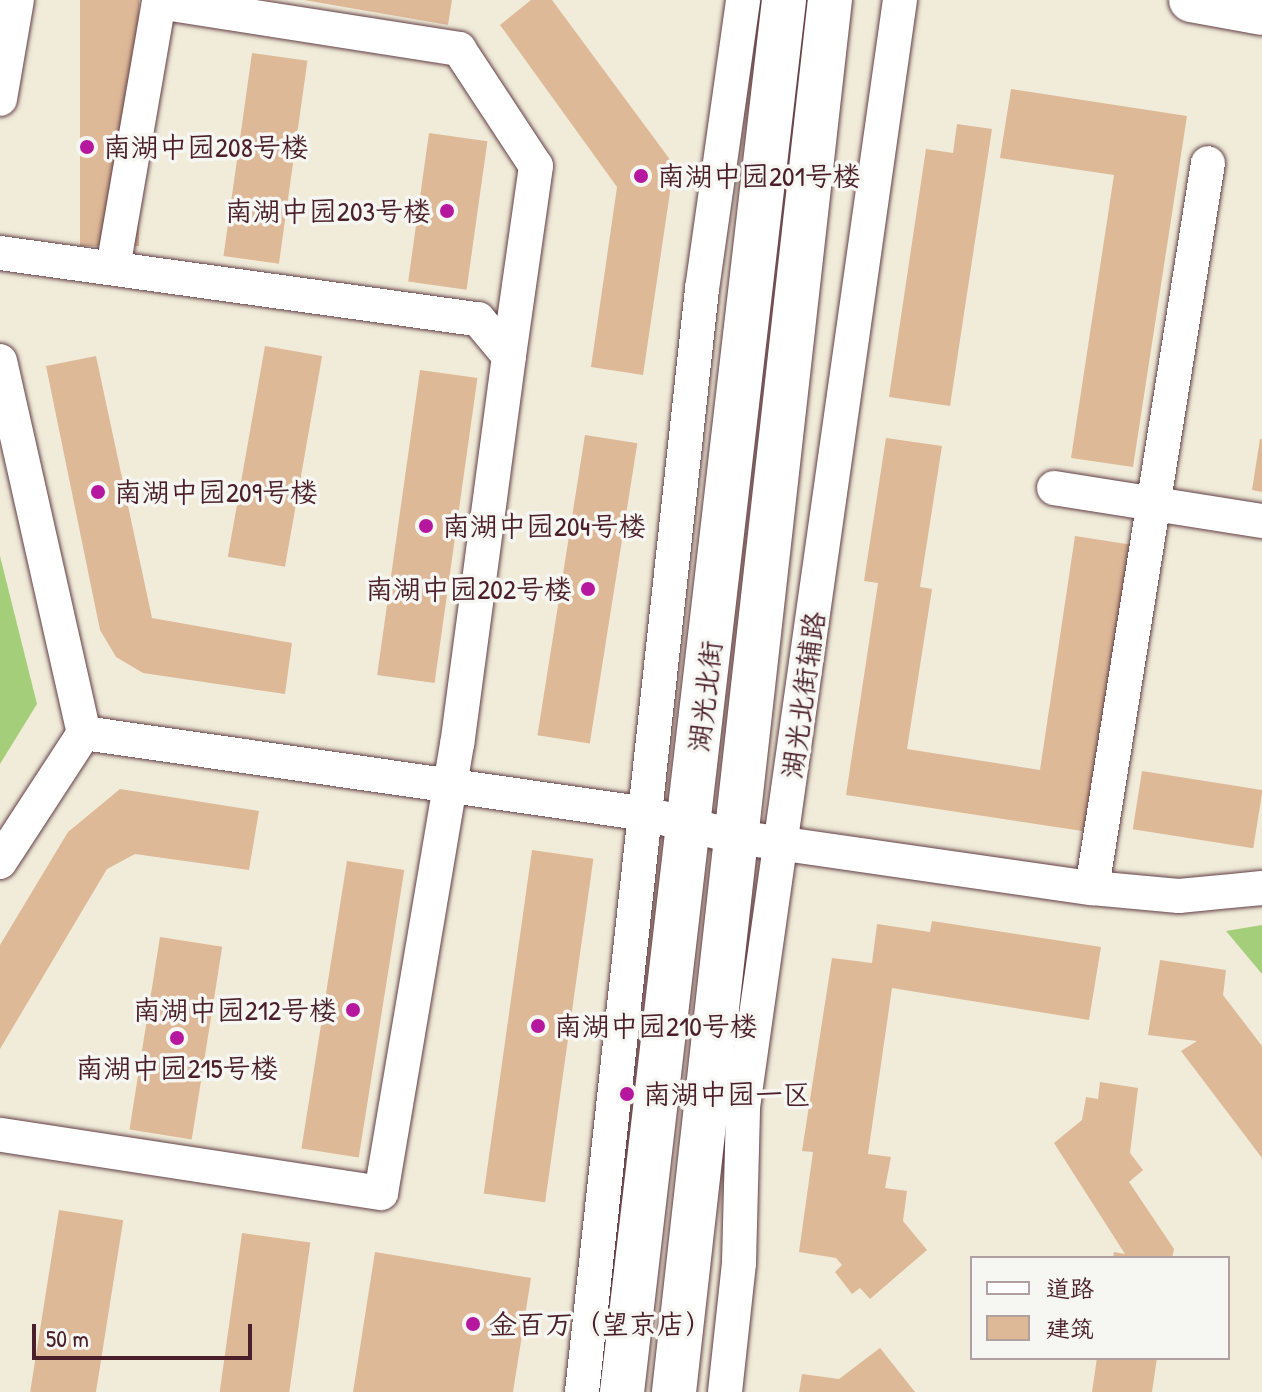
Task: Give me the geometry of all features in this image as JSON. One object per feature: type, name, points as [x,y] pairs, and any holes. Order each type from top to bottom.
[{"type":"street","points":[[0,99],[17,0]]},
{"type":"street","points":[[582,1392],[702,289],[743,0]]},
{"type":"street","name":"湖光北街","points":[[622,1392],[784,0]]},
{"type":"street","name":"湖光北街","points":[[674,1392],[830,0]]},
{"type":"street","name":"湖光北街辅路","points":[[725,1392],[739,1263],[743,1107],[783,844],[900,0]]},
{"type":"street","points":[[1191,0],[1262,13]]},
{"type":"street","points":[[0,1135],[381,1193],[450,786],[536,166],[459,49],[159,2],[113,268]]},
{"type":"street","points":[[1092,888],[1158,503],[1208,163]]},
{"type":"street","points":[[0,253],[478,319],[509,356]]},
{"type":"street","points":[[0,361],[84,733],[0,862]]},
{"type":"street","points":[[1054,488],[1262,521]]},
{"type":"street","points":[[84,733],[647,814],[690,828],[736,837],[1092,888],[1179,896],[1262,888]]},
{"type":"green space","points":[[0,556],[37,704],[0,764]]},
{"type":"green space","points":[[1262,925],[1262,974],[1226,931]]},
{"type":"building","name":"南湖中园208号楼","points":[[80,0],[139,0],[139,246],[80,246]]},
{"type":"building","points":[[304,0],[452,0],[448,25]]},
{"type":"building","name":"南湖中园201号楼","points":[[531,0],[552,0],[674,165],[643,375],[591,367],[617,187],[500,25]]},
{"type":"building","points":[[252,53],[307,61],[279,264],[223,256]]},
{"type":"building","points":[[1011,89],[1187,116],[1133,467],[1071,458],[1114,175],[1000,158]]},
{"type":"building","points":[[957,124],[992,129],[950,406],[889,397],[926,149],[953,153]]},
{"type":"building","name":"南湖中园203号楼","points":[[429,133],[487,141],[467,290],[408,282]]},
{"type":"building","points":[[265,346],[322,356],[285,567],[228,557]]},
{"type":"building","name":"南湖中园209号楼","points":[[96,356],[152,618],[292,643],[285,694],[143,673],[116,657],[100,630],[46,366]]},
{"type":"building","name":"南湖中园204号楼","points":[[420,370],[477,378],[435,683],[377,675]]},
{"type":"building","name":"南湖中园202号楼","points":[[585,435],[637,443],[590,744],[537,735]]},
{"type":"building","points":[[886,438],[942,446],[920,587],[932,589],[907,749],[1040,770],[1075,536],[1133,545],[1089,832],[846,795],[878,583],[864,581]]},
{"type":"building","points":[[1262,439],[1262,492],[1252,490]]},
{"type":"building","points":[[1142,771],[1262,790],[1253,848],[1133,829]]},
{"type":"building","points":[[120,789],[259,811],[249,870],[135,854],[107,869],[0,1049],[0,945],[68,832]]},
{"type":"building","name":"南湖中园210号楼","points":[[532,850],[593,859],[545,1202],[484,1194]]},
{"type":"building","name":"南湖中园212号楼","points":[[347,861],[404,870],[359,1157],[301,1148]]},
{"type":"building","points":[[932,921],[1101,947],[1089,1020],[892,988],[868,1154],[891,1157],[885,1188],[907,1191],[903,1221],[927,1250],[870,1299],[860,1288],[852,1294],[835,1272],[842,1265],[836,1258],[799,1252],[813,1152],[802,1151],[832,958],[872,963],[877,924],[930,932]]},
{"type":"building","name":"南湖中园215号楼","points":[[160,937],[222,947],[192,1139],[129,1130]]},
{"type":"building","points":[[1160,960],[1226,970],[1223,995],[1262,1046],[1262,1158],[1181,1051],[1197,1041],[1148,1035]]},
{"type":"building","points":[[1100,1082],[1138,1088],[1130,1153],[1143,1170],[1129,1182],[1174,1249],[1172,1256],[1113,1256],[1114,1252],[1125,1254],[1054,1143],[1082,1120],[1086,1097],[1098,1099]]},
{"type":"building","points":[[59,1210],[123,1220],[96,1392],[30,1392]]},
{"type":"building","points":[[242,1233],[310,1243],[289,1392],[220,1392]]},
{"type":"building","points":[[375,1252],[531,1278],[513,1392],[353,1392]]},
{"type":"building","points":[[880,1348],[915,1392],[799,1392],[802,1374],[839,1379]]},
{"type":"building","points":[[1097,1360],[1157,1360],[1152,1392],[1092,1392]]},
{"type":"place","name":"南湖中园208号楼","points":[[87,147]]},
{"type":"place","name":"南湖中园201号楼","points":[[641,176]]},
{"type":"place","name":"南湖中园203号楼","points":[[447,211]]},
{"type":"place","name":"南湖中园209号楼","points":[[98,492]]},
{"type":"place","name":"南湖中园204号楼","points":[[426,526]]},
{"type":"place","name":"南湖中园202号楼","points":[[588,589]]},
{"type":"place","name":"南湖中园212号楼","points":[[353,1010]]},
{"type":"place","name":"南湖中园210号楼","points":[[538,1026]]},
{"type":"place","name":"南湖中园215号楼","points":[[177,1038]]},
{"type":"place","name":"南湖中园一区","points":[[627,1094]]},
{"type":"place","name":"金百万（望京店）","points":[[473,1324]]}]
